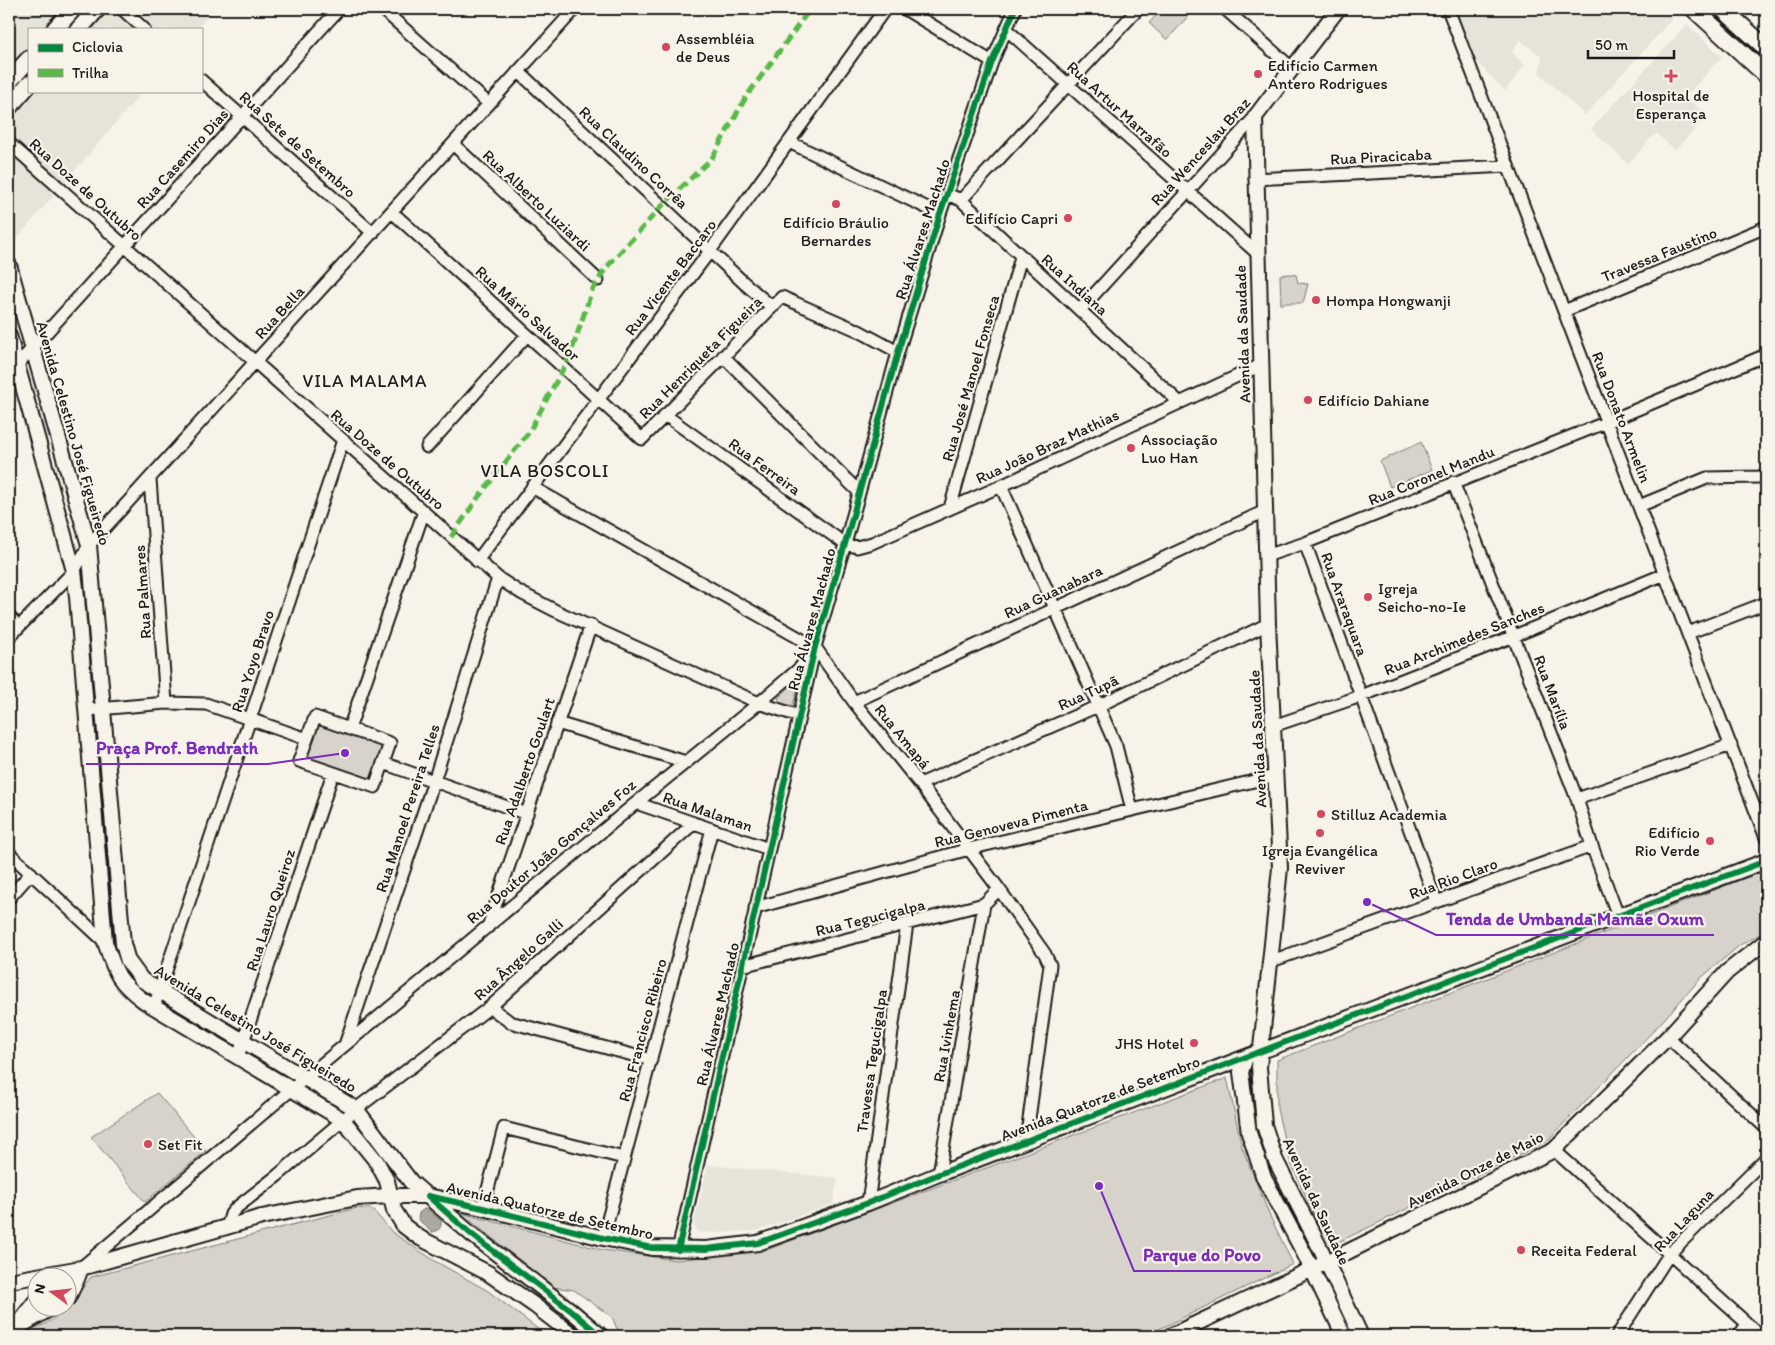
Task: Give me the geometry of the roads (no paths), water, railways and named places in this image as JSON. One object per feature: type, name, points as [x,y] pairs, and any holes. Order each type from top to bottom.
[{"type":"main road","points":[[56,28],[73,9]]},
{"type":"main road","points":[[80,28],[97,9]]},
{"type":"main road","points":[[1694,9],[1766,75]]},
{"type":"main road","points":[[1723,9],[1766,48]]},
{"type":"main road","points":[[9,81],[28,60]]},
{"type":"main road","points":[[9,106],[28,85]]},
{"type":"street","points":[[122,9],[143,28]]},
{"type":"street","name":"Rua Casemiro Dias","points":[[13,369],[339,9]]},
{"type":"street","points":[[382,9],[489,104]]},
{"type":"street","name":"Rua Bella","points":[[9,637],[74,571],[90,545],[575,9]]},
{"type":"street","name":"Rua Vicente Baccaro","points":[[477,561],[710,251],[885,9]]},
{"type":"street","points":[[904,9],[992,62]]},
{"type":"street","name":"Rua Álvares Machado","points":[[678,1250],[815,647],[898,352],[940,214],[992,62],[1015,9]]},
{"type":"street","points":[[961,200],[1138,9]]},
{"type":"street","points":[[1224,9],[1293,69]]},
{"type":"street","name":"Rua Wenceslau Braz","points":[[1080,310],[1255,116],[1338,9]]},
{"type":"street","name":"Rua Donato Armelin","points":[[1448,9],[1766,838]]},
{"type":"street","name":"Rua Artur Marrafão","points":[[1006,30],[1258,254]]},
{"type":"street","name":"Rua Claudino Corrêa","points":[[518,71],[772,307]]},
{"type":"street","name":"Rua Sete de Setembro","points":[[202,81],[373,233]]},
{"type":"street","name":"Avenida da Saudade","points":[[1255,116],[1255,179],[1268,624],[1280,868],[1259,1067],[1264,1125],[1275,1159],[1361,1336]]},
{"type":"street","points":[[788,142],[940,214]]},
{"type":"street","name":"Rua Doze de Outubro","points":[[9,143],[498,578],[521,593],[759,703],[799,716]]},
{"type":"street","name":"Rua Alberto Luziardi","points":[[454,144],[598,280]]},
{"type":"street","name":"Rua Piracicaba","points":[[1255,179],[1508,166]]},
{"type":"street","name":"Rua Indiana","points":[[948,194],[961,200],[1179,402]]},
{"type":"street","name":"Rua Mário Salvador","points":[[392,212],[642,439]]},
{"type":"street","name":"Travessa Faustino","points":[[1564,311],[1766,228]]},
{"type":"street","name":"Rua José Manoel Fonseca","points":[[950,508],[1021,257]]},
{"type":"street","name":"Avenida Celestino José Figueiredo","points":[[9,265],[90,545],[123,944],[128,962],[142,980],[356,1109],[411,1182],[471,1234],[601,1336]]},
{"type":"street","name":"Rua Henriqueta Figueira","points":[[642,439],[782,297],[859,331],[898,352]]},
{"type":"street","points":[[428,447],[527,334]]},
{"type":"street","name":"Avenida Celestino José Figueiredo","points":[[9,336],[13,369],[74,571],[78,598],[105,942],[115,971],[127,989],[154,1007],[343,1120],[377,1162],[387,1181],[394,1210],[404,1226],[420,1238],[488,1273],[534,1304],[574,1336]]},
{"type":"street","name":"Rua Coronel Mandu","points":[[1266,556],[1305,543],[1453,482],[1607,422],[1766,355]]},
{"type":"street","points":[[723,356],[859,492]]},
{"type":"street","name":"Rua João Braz Mathias","points":[[845,544],[857,547],[872,543],[1001,486],[1261,365]]},
{"type":"street","name":"Rua Ferreira","points":[[665,415],[845,544]]},
{"type":"street","name":"Rua Yoyo Bravo","points":[[154,1007],[343,440]]},
{"type":"street","points":[[1639,506],[1707,478],[1759,477],[1766,475]]},
{"type":"street","name":"Rua Palmares","points":[[150,479],[166,703]]},
{"type":"street","name":"Rua Marília","points":[[1453,482],[1577,800],[1618,916]]},
{"type":"street","points":[[1001,486],[1116,746],[1132,810]]},
{"type":"street","name":"Rua Amapá","points":[[532,487],[815,647],[854,702],[970,850],[1045,954],[1050,965],[1026,1141]]},
{"type":"street","name":"Rua Guanabara","points":[[854,702],[1265,511]]},
{"type":"street","points":[[349,729],[424,512]]},
{"type":"street","name":"Rua Araraquara","points":[[1305,543],[1436,901]]},
{"type":"street","name":"Rua Archimedes Sanches","points":[[1273,726],[1361,696],[1665,574]]},
{"type":"street","name":"Rua Manoel Pereira Telles","points":[[344,1046],[434,781],[498,578]]},
{"type":"street","points":[[1688,633],[1766,603]]},
{"type":"street","points":[[9,617],[19,626]]},
{"type":"street","name":"Rua Tupã","points":[[920,784],[1098,706],[1268,624]]},
{"type":"street","name":"Rua Adalberto Goulart","points":[[488,927],[591,625]]},
{"type":"street","name":"Rua Doutor João Gonçalves Foz","points":[[292,1089],[759,703],[800,668],[815,647]]},
{"type":"street","points":[[87,710],[166,703],[206,704],[307,739]]},
{"type":"street","points":[[314,717],[349,729],[390,743],[375,787],[299,761],[314,717]]},
{"type":"street","points":[[557,723],[686,762]]},
{"type":"street","points":[[1577,800],[1731,745]]},
{"type":"street","points":[[383,763],[527,814]]},
{"type":"street","name":"Rua Lauro Queiroz","points":[[238,1057],[333,773]]},
{"type":"street","name":"Rua Genoveva Pimenta","points":[[756,908],[970,850],[1275,776]]},
{"type":"street","name":"Rua Malaman","points":[[636,803],[769,849]]},
{"type":"street","name":"Rua Ângelo Galli","points":[[343,1120],[490,1007],[694,823]]},
{"type":"street","name":"Rua Francisco Ribeiro","points":[[603,1238],[712,829]]},
{"type":"street","name":"Rua Rio Claro","points":[[1269,962],[1592,846]]},
{"type":"street","points":[[9,854],[105,942]]},
{"type":"street","name":"Avenida Quatorze de Setembro","points":[[78,1269],[262,1217],[357,1198],[390,1196],[428,1196],[652,1248],[678,1250],[706,1249],[758,1243],[868,1203],[1246,1057],[1766,861]]},
{"type":"street","points":[[9,898],[31,873]]},
{"type":"street","points":[[984,904],[999,889]]},
{"type":"street","name":"Rua Tegucigalpa","points":[[742,966],[984,904]]},
{"type":"street","name":"Rua Ivinhema","points":[[939,1174],[984,904]]},
{"type":"street","name":"Travessa Tegucigalpa","points":[[868,1203],[907,924]]},
{"type":"street","name":"Avenida Onze de Maio","points":[[1170,1336],[1554,1150],[1668,1036],[1727,972],[1766,941]]},
{"type":"street","points":[[490,1007],[510,1022],[651,1060]]},
{"type":"street","points":[[1668,1036],[1766,1128]]},
{"type":"street","name":"Avenida da Saudade","points":[[1246,1057],[1241,1072],[1249,1132],[1264,1178],[1344,1336]]},
{"type":"street","points":[[78,1276],[81,1268],[292,1089]]},
{"type":"street","points":[[227,1228],[231,1214],[236,1208],[278,1176],[343,1120]]},
{"type":"street","points":[[483,1208],[504,1128],[624,1158]]},
{"type":"street","points":[[1554,1150],[1760,1336]]},
{"type":"street","name":"Rua Laguna","points":[[1617,1336],[1670,1253],[1766,1158]]},
{"type":"street","name":"Avenida Quatorze de Setembro","points":[[9,1281],[28,1279]]},
{"type":"street","points":[[16,1329],[28,1312]]},
{"type":"street","points":[[16,1329],[34,1318]]},
{"type":"street","points":[[16,1329],[44,1318]]},
{"type":"street","points":[[1740,1336],[1747,1324]]},
{"type":"place","name":"Assembléia de Deus","points":[[666,47]]},
{"type":"place","name":"Edifício Carmen Antero Rodrigues","points":[[1258,74]]},
{"type":"place","name":"Hospital de Esperança","points":[[1671,76]]},
{"type":"place","name":"Edifício Bráulio Bernardes","points":[[836,204]]},
{"type":"place","name":"Edifício Capri","points":[[1068,218]]},
{"type":"place","name":"Hompa Hongwanji","points":[[1316,300]]},
{"type":"place","name":"Edifício Dahiane","points":[[1308,400]]},
{"type":"place","name":"Associação Luo Han","points":[[1131,448]]},
{"type":"place","name":"Igreja Seicho-no-Ie","points":[[1368,597]]},
{"type":"place","name":"Praça Prof. Bendrath","points":[[345,753]]},
{"type":"place","name":"Stilluz Academia","points":[[1321,814]]},
{"type":"place","name":"Igreja Evangélica Reviver","points":[[1320,833]]},
{"type":"place","name":"Edifício Rio Verde","points":[[1710,841]]},
{"type":"place","name":"Tenda de Umbanda Mamãe Oxum","points":[[1367,902]]},
{"type":"place","name":"JHS Hotel","points":[[1194,1043]]},
{"type":"place","name":"Set Fit","points":[[148,1144]]},
{"type":"place","name":"Parque do Povo","points":[[1099,1186]]},
{"type":"place","name":"Receita Federal","points":[[1521,1250]]},
{"type":"district","name":"VILA MALAMA","points":[[365,381]]},
{"type":"district","name":"VILA BOSCOLI","points":[[545,471]]}]
